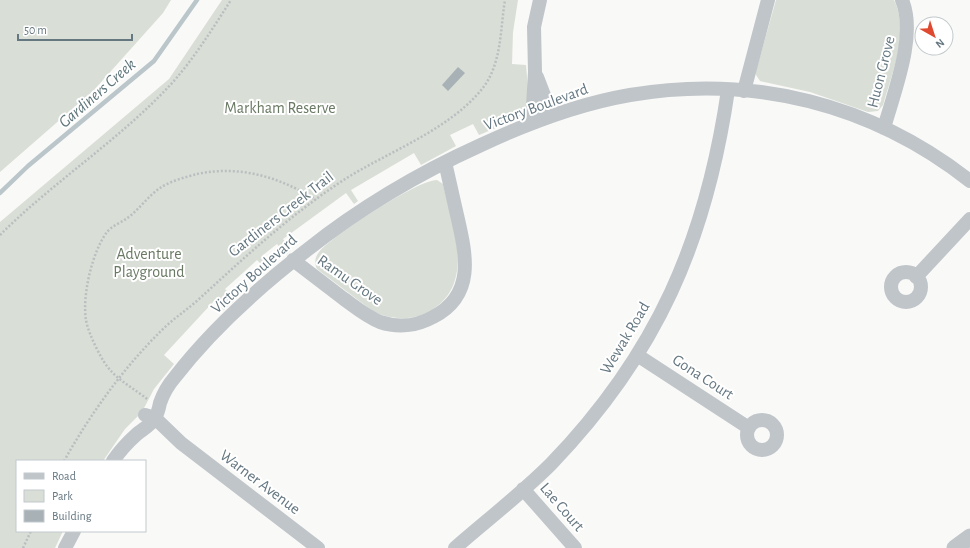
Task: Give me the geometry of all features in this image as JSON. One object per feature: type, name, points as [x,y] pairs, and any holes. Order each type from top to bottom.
[{"type":"street","points":[[532,123],[535,72],[534,27],[540,0]]},
{"type":"street","points":[[744,91],[768,0]]},
{"type":"street","name":"Huon Grove","points":[[884,128],[906,42],[907,18],[902,0]]},
{"type":"street","points":[[535,72],[552,116]]},
{"type":"street","name":"Victory Boulevard","points":[[150,419],[151,402],[158,392],[174,378],[220,326],[293,260],[364,208],[445,162],[532,123],[597,102],[650,92],[678,90],[744,91],[806,99],[834,108],[884,128],[919,145],[970,181]]},
{"type":"street","name":"Wewak Road","points":[[455,548],[550,464],[590,420],[637,355],[667,302],[690,248],[710,188],[723,127],[728,90]]},
{"type":"street","name":"Ramu Grove","points":[[293,260],[349,302],[380,322],[394,325],[416,324],[442,312],[455,299],[460,288],[466,266],[464,246],[445,162]]},
{"type":"street","points":[[916,277],[970,219]]},
{"type":"street","name":"Gona Court","points":[[637,355],[749,428]]},
{"type":"street","name":"Victory Boulevard","points":[[115,458],[126,435],[150,419],[174,378]]},
{"type":"street","name":"Warner Avenue","points":[[150,419],[318,548]]},
{"type":"street","name":"Lae Court","points":[[523,489],[575,548]]},
{"type":"street","points":[[65,548],[73,532]]},
{"type":"street","points":[[955,548],[970,537]]},
{"type":"path","points":[[0,235],[129,124],[168,86],[208,37],[231,0]]},
{"type":"path","name":"Gardiners Creek Trail","points":[[65,460],[92,415],[151,341],[258,244],[316,200],[363,168],[439,125],[458,112],[475,97],[483,87],[496,61],[505,0]]},
{"type":"path","points":[[151,402],[107,366],[90,332],[85,311],[85,297],[94,258],[102,240],[110,228],[126,219],[160,188],[192,176],[206,173],[245,173],[273,177],[316,200]]},
{"type":"path","points":[[23,548],[30,532]]},
{"type":"green space","points":[[0,0],[171,0],[163,13],[94,90],[0,172]]},
{"type":"green space","name":"Markham Reserve","points":[[222,0],[518,0],[513,32],[512,64],[526,65],[528,97],[527,106],[523,113],[508,123],[479,135],[473,124],[450,135],[456,146],[421,165],[414,153],[351,190],[358,201],[354,204],[346,193],[283,239],[291,250],[286,255],[277,244],[263,255],[272,266],[267,270],[257,260],[225,289],[235,300],[224,310],[214,301],[164,355],[174,364],[154,389],[142,412],[125,429],[104,460],[16,460],[16,532],[63,532],[55,548],[0,548],[0,222],[169,79]]},
{"type":"green space","points":[[776,0],[894,0],[900,26],[900,39],[895,66],[883,105],[878,111],[868,112],[810,92],[760,81],[756,75],[756,71]]},
{"type":"green space","points":[[437,180],[443,184],[458,253],[457,270],[453,286],[444,299],[430,311],[410,318],[396,318],[381,315],[374,312],[317,269],[315,262],[319,252],[340,234],[395,198],[427,182]]},
{"type":"building","points":[[458,67],[465,73],[448,91],[442,85]]},
{"type":"waterway","name":"Gardiners Creek","points":[[0,193],[28,166],[154,61],[197,0]]},
{"type":"park label","name":"Adventure Playground","points":[[149,263]]}]
